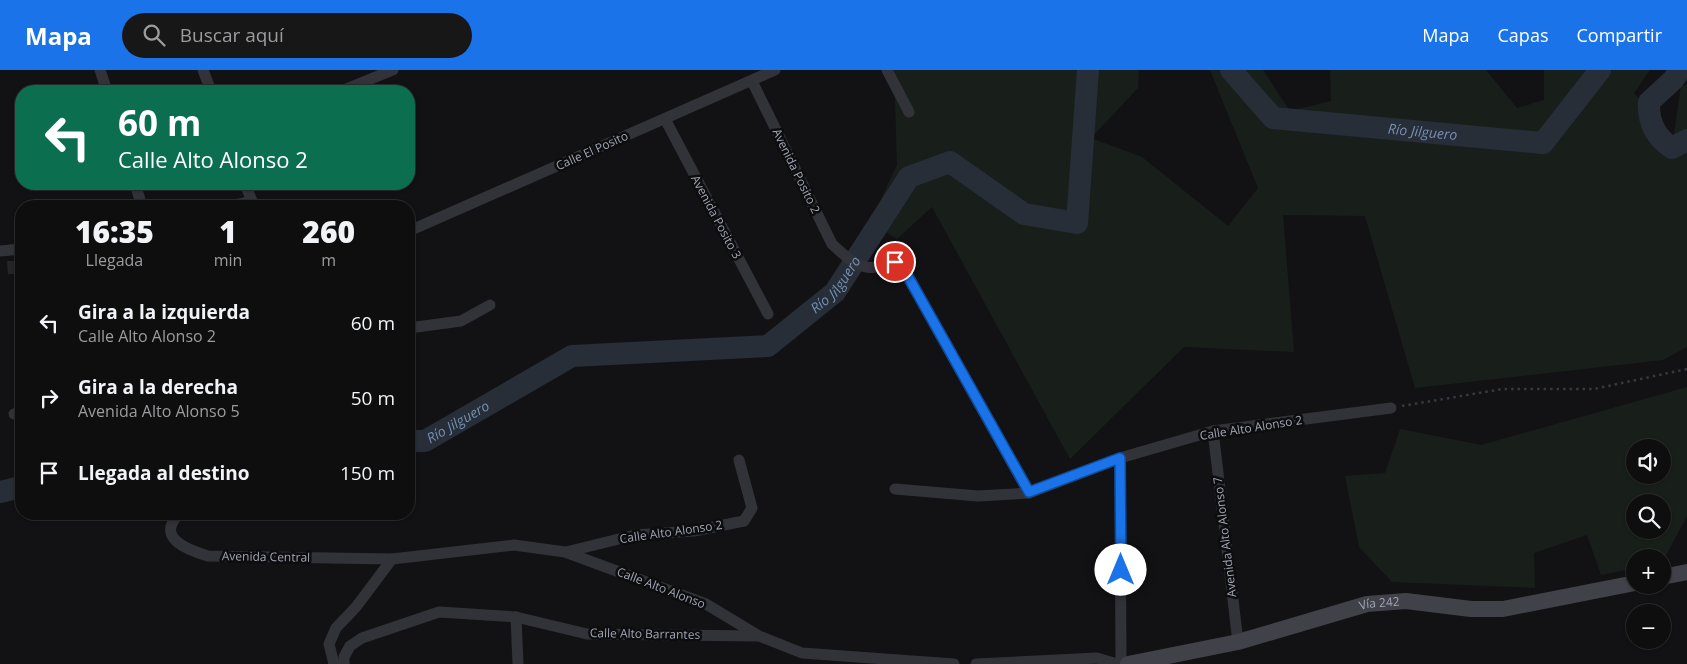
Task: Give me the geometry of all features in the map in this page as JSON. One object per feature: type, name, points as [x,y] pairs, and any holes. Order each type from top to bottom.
[{"type":"main road","points":[[1671,575],[1687,572]]},
{"type":"main road","name":"Vía 242","points":[[1128,664],[1238,642],[1367,604],[1406,600],[1470,609],[1503,609],[1626,585]]},
{"type":"street","points":[[100,70],[105,85]]},
{"type":"street","points":[[203,70],[209,85]]},
{"type":"street","points":[[352,85],[373,74],[394,70]]},
{"type":"street","name":"Calle El Posito","points":[[415,228],[774,70]]},
{"type":"street","points":[[887,70],[909,112]]},
{"type":"street","name":"Avenida Posito 2","points":[[752,81],[832,244],[846,257],[864,267],[876,267],[895,262],[901,264],[1029,492]]},
{"type":"street","name":"Avenida Posito 3","points":[[665,119],[768,314]]},
{"type":"street","points":[[0,251],[15,250]]},
{"type":"street","points":[[415,327],[461,321],[490,305]]},
{"type":"street","name":"Calle Alto Alonso 2","points":[[895,489],[978,496],[1029,492],[1120,458],[1212,431],[1391,408]]},
{"type":"street","name":"Avenida Alto Alonso 7","points":[[1212,431],[1238,642]]},
{"type":"street","points":[[1120,458],[1121,664]]},
{"type":"street","name":"Calle Alto Alonso 2","points":[[565,552],[635,535],[694,531],[744,521],[752,508],[739,460]]},
{"type":"street","name":"Avenida Central","points":[[174,520],[170,527],[172,535],[179,544],[191,551],[208,556],[392,559]]},
{"type":"street","name":"Calle Alto Alonso","points":[[392,559],[514,545],[565,552],[706,604],[759,636],[802,653],[954,664]]},
{"type":"street","points":[[334,664],[329,644],[336,628],[356,607],[392,559]]},
{"type":"street","name":"Calle Alto Barrantes","points":[[344,664],[344,657],[350,646],[362,638],[439,612],[516,617],[587,634],[759,636]]},
{"type":"street","points":[[516,617],[518,664]]},
{"type":"street","points":[[802,653],[807,664]]},
{"type":"street","points":[[976,664],[1097,658],[1117,664]]},
{"type":"path","points":[[1391,408],[1503,389],[1594,389],[1687,369]]},
{"type":"shaded area","points":[[894,70],[1139,70],[1138,88],[1091,138],[1142,157],[1228,226],[1258,188],[1210,70],[1263,70],[1290,111],[1331,101],[1330,70],[1486,70],[1517,108],[1544,100],[1544,70],[1650,70],[1634,93],[1673,141],[1681,85],[1687,85],[1687,347],[1663,360],[1415,388],[1365,216],[1283,215],[1294,352],[1184,347],[1070,459],[932,207],[897,239],[870,222],[897,165]]},
{"type":"shaded area","points":[[1687,387],[1687,516],[1669,549],[1626,549],[1626,570],[1601,575],[1587,535],[1534,553],[1535,588],[1392,582],[1359,547],[1345,476],[1385,473],[1400,429],[1481,445]]},
{"type":"building","points":[[7,261],[15,261],[15,274],[8,274]]},
{"type":"waterway","name":"Río Jilguero","points":[[415,441],[425,441],[572,356],[768,346],[835,292],[909,177],[950,162],[1024,214],[1077,223],[1088,70]]},
{"type":"waterway","name":"Río Jilguero","points":[[1231,70],[1273,118],[1543,143],[1600,70]]},
{"type":"waterway","name":"Río Jilguero","points":[[1680,70],[1673,80],[1649,102],[1649,109],[1651,122],[1657,134],[1666,144],[1672,148],[1687,140]]},
{"type":"waterway","name":"Río Jilguero","points":[[0,492],[15,488]]},
{"type":"route","points":[[895,262],[901,264],[1029,492],[1120,458],[1121,570]]}]
